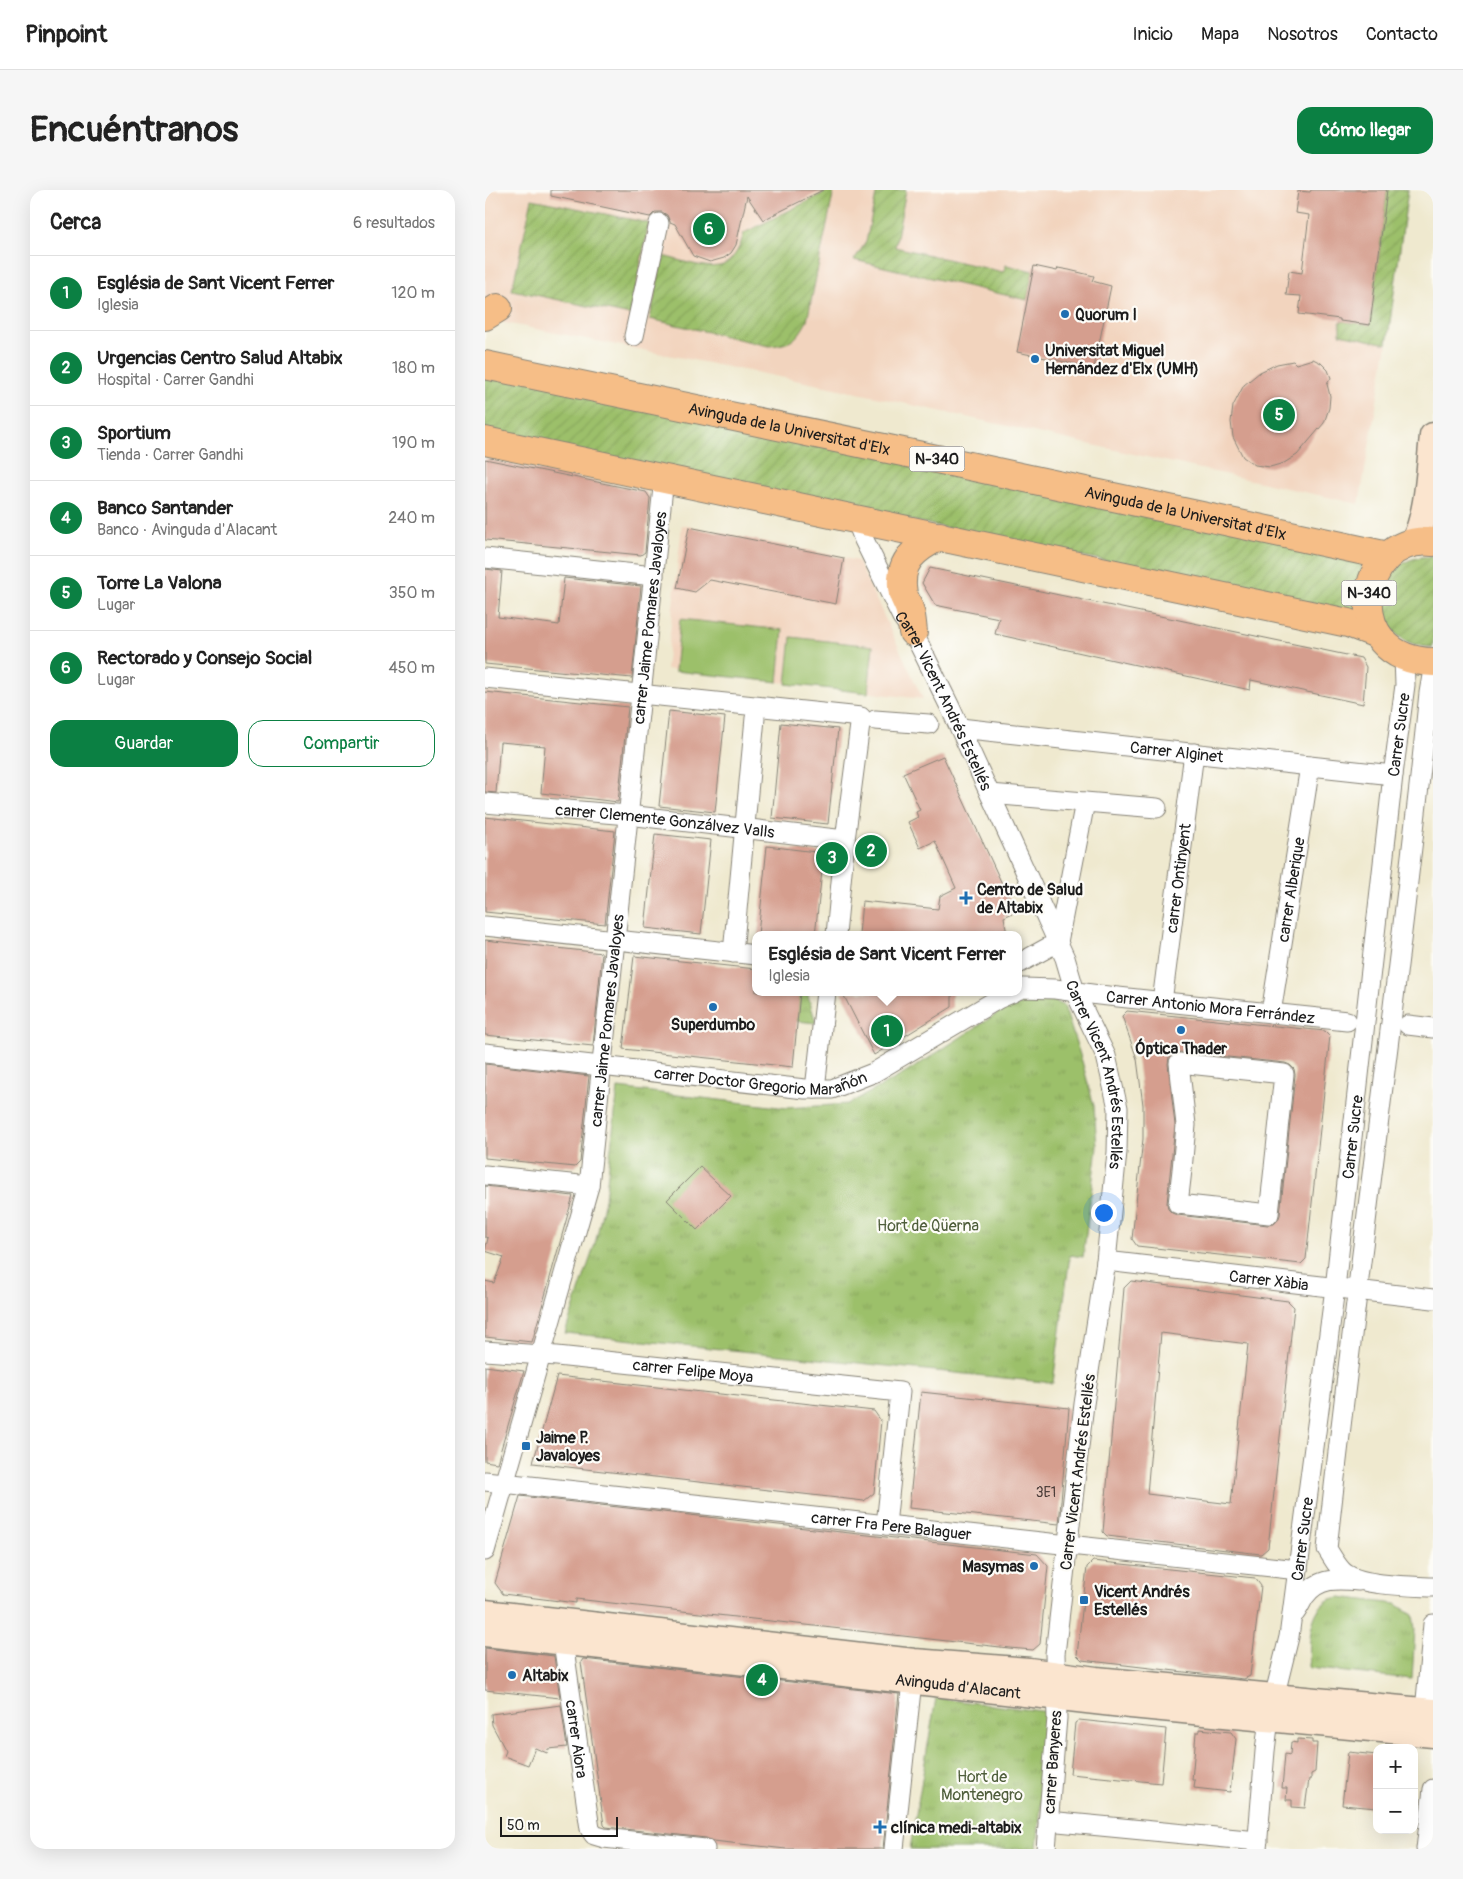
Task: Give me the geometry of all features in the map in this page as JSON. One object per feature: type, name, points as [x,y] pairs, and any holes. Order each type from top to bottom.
[{"type":"highway","name":"Avinguda de la Universitat d'Elx","points":[[485,365],[1388,556]]},
{"type":"highway","name":"N-340","points":[[485,440],[1348,623],[1377,634]]},
{"type":"highway","points":[[913,632],[911,613],[904,595],[903,569],[915,551],[922,545],[940,536]]},
{"type":"highway","name":"N-340","points":[[1423,542],[1400,548],[1388,556],[1377,570],[1370,586],[1367,602],[1370,619],[1377,634],[1394,651],[1404,657],[1433,662]]},
{"type":"main road","points":[[1423,542],[1421,529],[1425,512],[1433,436]]},
{"type":"main road","name":"Avinguda d'Alacant","points":[[485,1613],[915,1662],[1055,1686]]},
{"type":"main road","name":"Avinguda d'Alacant","points":[[485,1633],[912,1681],[1055,1686],[1425,1722]]},
{"type":"street","points":[[634,336],[659,223]]},
{"type":"street","name":"carrer Jaime Pomares Javaloyes","points":[[485,1551],[589,1186],[664,478]]},
{"type":"street","name":"Carrer Vicent Andrés Estellés","points":[[856,519],[864,540],[902,617],[913,632],[960,728],[1058,942],[1075,992],[1106,1056],[1117,1108],[1117,1152],[1105,1261],[1084,1404],[1055,1654],[1055,1686]]},
{"type":"street","points":[[485,558],[654,576]]},
{"type":"street","name":"Carrer Sucre","points":[[1257,1845],[1265,1751],[1272,1707],[1289,1637],[1335,1288],[1393,775],[1405,685],[1404,657]]},
{"type":"street","name":"Carrer Sucre","points":[[1375,1583],[1345,1573],[1327,1549],[1341,1419],[1359,1291],[1433,670]]},
{"type":"street","points":[[485,678],[929,724]]},
{"type":"street","points":[[733,953],[755,718]]},
{"type":"street","points":[[836,931],[845,840],[868,718]]},
{"type":"street","name":"Carrer Alginet","points":[[960,728],[1393,775]]},
{"type":"street","name":"carrer Ontinyent","points":[[1162,1002],[1193,753]]},
{"type":"street","name":"carrer Alberique","points":[[1271,1013],[1309,766]]},
{"type":"street","points":[[990,794],[1157,808]]},
{"type":"street","points":[[1022,962],[1058,942],[1085,802]]},
{"type":"street","name":"carrer Clemente Gonzálvez Valls","points":[[485,803],[628,815],[845,840]]},
{"type":"street","points":[[485,926],[752,955]]},
{"type":"street","points":[[1022,988],[1055,989],[1075,992]]},
{"type":"street","name":"Carrer Antonio Mora Ferrández","points":[[1075,992],[1347,1021]]},
{"type":"street","points":[[815,1090],[826,996]]},
{"type":"street","name":"carrer Doctor Gregorio Marañón","points":[[485,1053],[815,1090],[832,1089],[873,1073],[1005,996]]},
{"type":"street","points":[[1408,1026],[1433,1028]]},
{"type":"street","points":[[1179,1063],[1284,1074],[1269,1214],[1178,1204],[1183,1170],[1186,1125],[1179,1063]]},
{"type":"street","points":[[485,1175],[589,1186]]},
{"type":"street","name":"Carrer Xàbia","points":[[1105,1261],[1433,1299]]},
{"type":"street","name":"carrer Felipe Moya","points":[[485,1351],[900,1392],[886,1524]]},
{"type":"street","name":"carrer Fra Pere Balaguer","points":[[485,1481],[1297,1570]]},
{"type":"street","name":"Carrer Sucre","points":[[1292,1616],[1314,1586],[1328,1580],[1375,1583]]},
{"type":"street","points":[[1375,1583],[1432,1589]]},
{"type":"street","points":[[1425,1722],[1433,1624]]},
{"type":"street","name":"carrer Aiora","points":[[563,1642],[590,1829],[594,1835],[604,1838],[705,1849]]},
{"type":"street","points":[[894,1849],[912,1681]]},
{"type":"street","name":"carrer Banyeres","points":[[1046,1849],[1057,1718],[1055,1686]]},
{"type":"street","points":[[1426,1849],[1433,1789]]},
{"type":"street","points":[[1048,1821],[1257,1845]]},
{"type":"shaded area","name":"Universitat Miguel Hernández d'Elx (UMH)","points":[[485,190],[1408,190],[1387,344],[1359,504],[835,388],[485,319]]},
{"type":"shaded area","points":[[682,525],[858,561],[923,699],[666,669]]},
{"type":"green space","points":[[830,190],[834,190],[807,321],[800,333],[792,340],[783,344],[769,346],[650,319],[663,256],[691,264],[719,266],[728,262],[736,253],[744,233]]},
{"type":"green space","points":[[877,190],[906,190],[895,247],[1003,272],[1006,265],[1033,271],[1027,300],[854,260],[866,242]]},
{"type":"green space","points":[[1387,190],[1408,190],[1387,344],[1340,334],[1340,321],[1370,325]]},
{"type":"green space","points":[[532,199],[649,223],[630,315],[512,290]]},
{"type":"green space","points":[[485,370],[1363,550],[1357,613],[485,432]]},
{"type":"green space","points":[[1433,557],[1433,647],[1410,643],[1394,632],[1385,617],[1383,599],[1387,583],[1397,568],[1413,559]]},
{"type":"green space","points":[[680,619],[783,630],[778,682],[675,671]]},
{"type":"green space","points":[[791,637],[873,646],[868,693],[786,684]]},
{"type":"green space","points":[[800,996],[808,996],[816,1023],[797,1021]]},
{"type":"green space","name":"Hort de Qüerna","points":[[1049,999],[1064,1006],[1082,1061],[1094,1106],[1097,1147],[1083,1257],[1070,1255],[1053,1383],[565,1333],[595,1244],[605,1199],[618,1088],[787,1108],[848,1104],[904,1074],[1001,1011],[1031,1000]]},
{"type":"green space","points":[[1339,1597],[1396,1604],[1413,1615],[1415,1629],[1412,1679],[1309,1668],[1311,1632],[1316,1614],[1327,1601]]},
{"type":"green space","name":"Hort de Montenegro","points":[[936,1698],[1049,1712],[1037,1849],[910,1849]]},
{"type":"building","points":[[551,190],[823,190],[763,220],[747,196],[736,245],[731,253],[724,258],[710,262],[693,256],[675,224],[670,222],[667,215],[662,212],[655,212],[650,217],[551,196]]},
{"type":"building","points":[[1311,190],[1387,190],[1370,325],[1299,314],[1301,296],[1286,295],[1289,271],[1302,273],[1309,215],[1295,213],[1298,191],[1310,192]]},
{"type":"building","name":"Quorum I","points":[[1034,266],[1057,271],[1058,268],[1094,276],[1092,281],[1111,286],[1094,368],[1017,352]]},
{"type":"building","points":[[1313,359],[1321,363],[1328,370],[1331,378],[1327,384],[1330,396],[1329,408],[1324,423],[1297,455],[1284,463],[1270,467],[1255,465],[1243,457],[1233,437],[1231,422],[1233,406],[1244,385],[1260,372],[1277,364],[1293,361],[1296,364]]},
{"type":"building","points":[[485,459],[646,492],[650,498],[645,552],[641,555],[485,540]]},
{"type":"building","points":[[689,527],[844,558],[836,604],[710,580],[695,592],[677,588]]},
{"type":"building","points":[[930,568],[1361,658],[1366,667],[1363,704],[1251,680],[1250,690],[995,634],[999,618],[935,605],[922,583]]},
{"type":"building","points":[[485,569],[502,571],[498,617],[559,625],[564,578],[641,586],[632,678],[485,664]]},
{"type":"building","points":[[485,692],[628,707],[618,802],[541,793],[545,746],[500,742],[496,793],[485,792]]},
{"type":"building","points":[[669,711],[725,717],[715,812],[659,806]]},
{"type":"building","points":[[781,723],[838,729],[828,824],[772,818]]},
{"type":"building","points":[[943,756],[1015,912],[1004,917],[1006,931],[859,931],[862,901],[938,909],[940,896],[956,888],[935,841],[920,848],[908,822],[918,817],[916,812],[920,810],[903,773]]},
{"type":"building","points":[[485,817],[615,831],[605,924],[485,912]]},
{"type":"building","points":[[655,834],[711,840],[701,934],[645,928]]},
{"type":"building","points":[[767,846],[824,853],[815,931],[758,931]]},
{"type":"building","points":[[485,940],[602,953],[593,1046],[485,1035]]},
{"type":"building","name":"Superdumbo","points":[[634,956],[752,969],[752,996],[800,996],[793,1067],[623,1049]]},
{"type":"building","points":[[844,996],[952,996],[952,1007],[874,1055]]},
{"type":"building","points":[[1127,1011],[1325,1031],[1330,1036],[1306,1259],[1301,1264],[1137,1246],[1132,1239],[1143,1139],[1143,1105],[1137,1059],[1122,1016]],"holes":[[[1180,1052],[1285,1063],[1294,1069],[1295,1075],[1278,1220],[1274,1224],[1268,1225],[1172,1213],[1168,1209],[1167,1203],[1175,1125],[1168,1064],[1169,1057],[1173,1053]]]},
{"type":"building","points":[[485,1064],[589,1076],[580,1162],[575,1167],[485,1158]]},
{"type":"building","points":[[700,1167],[731,1196],[697,1230],[667,1200]]},
{"type":"building","points":[[485,1186],[573,1196],[532,1342],[485,1337],[485,1281],[494,1283],[504,1257],[485,1251],[488,1238],[485,1237]]},
{"type":"building","points":[[1131,1281],[1288,1301],[1294,1307],[1268,1548],[1261,1554],[1107,1536],[1103,1532],[1124,1288]],"holes":[[[1161,1333],[1248,1344],[1231,1504],[1147,1494]]]},
{"type":"building","points":[[485,1366],[524,1371],[497,1463],[485,1461]]},
{"type":"building","points":[[557,1376],[874,1411],[881,1421],[874,1493],[864,1501],[533,1463]]},
{"type":"building","points":[[921,1392],[1069,1408],[1059,1524],[909,1508]]},
{"type":"building","points":[[520,1496],[1037,1554],[1048,1566],[1040,1644],[1033,1650],[1009,1648],[576,1599],[576,1603],[503,1594],[495,1583]]},
{"type":"building","points":[[1093,1561],[1255,1578],[1261,1586],[1250,1676],[1244,1679],[1082,1660],[1077,1655],[1087,1567]]},
{"type":"building","points":[[485,1648],[554,1656],[560,1698],[485,1690]]},
{"type":"building","points":[[583,1659],[899,1694],[883,1849],[786,1849],[606,1827],[604,1825],[581,1662]]},
{"type":"building","points":[[561,1705],[567,1747],[548,1749],[547,1753],[535,1748],[528,1765],[504,1756],[506,1751],[492,1725],[491,1714]]},
{"type":"building","points":[[1079,1720],[1166,1729],[1161,1783],[1070,1774],[1075,1723]]},
{"type":"building","points":[[1199,1729],[1231,1732],[1236,1739],[1230,1792],[1194,1788],[1195,1780],[1192,1780],[1196,1732],[1199,1732]]},
{"type":"building","points":[[1297,1739],[1312,1740],[1312,1743],[1317,1743],[1315,1772],[1311,1774],[1311,1779],[1309,1779],[1305,1808],[1292,1807],[1292,1800],[1286,1800],[1287,1788],[1282,1788],[1285,1754],[1290,1755],[1291,1742],[1297,1743]]},
{"type":"building","points":[[1348,1752],[1373,1755],[1373,1808],[1342,1805]]},
{"type":"place","name":"Rectorado y Consejo Social","points":[[709,229]]},
{"type":"place","name":"Quorum I","points":[[1065,314]]},
{"type":"place","name":"Universitat Miguel Hernández d'Elx (UMH)","points":[[1035,359]]},
{"type":"place","name":"Torre La Valona","points":[[1279,415]]},
{"type":"place","name":"Urgencias Centro Salud Altabix","points":[[871,851]]},
{"type":"place","name":"Sportium","points":[[832,858]]},
{"type":"place","name":"Centro de Salud de Altabix","points":[[966,898]]},
{"type":"place","name":"Superdumbo","points":[[713,1007]]},
{"type":"place","name":"Óptica Thader","points":[[1181,1030]]},
{"type":"place","name":"Església de Sant Vicent Ferrer","points":[[887,1031]]},
{"type":"place","name":"Jaime P. Javaloyes","points":[[526,1446]]},
{"type":"place","name":"Masymas","points":[[1034,1566]]},
{"type":"place","name":"Vicent Andrés Estellés","points":[[1084,1600]]},
{"type":"place","name":"Altabix","points":[[512,1675]]},
{"type":"place","name":"Banco Santander","points":[[762,1680]]},
{"type":"place","name":"clínica medi-altabix","points":[[880,1827]]}]
